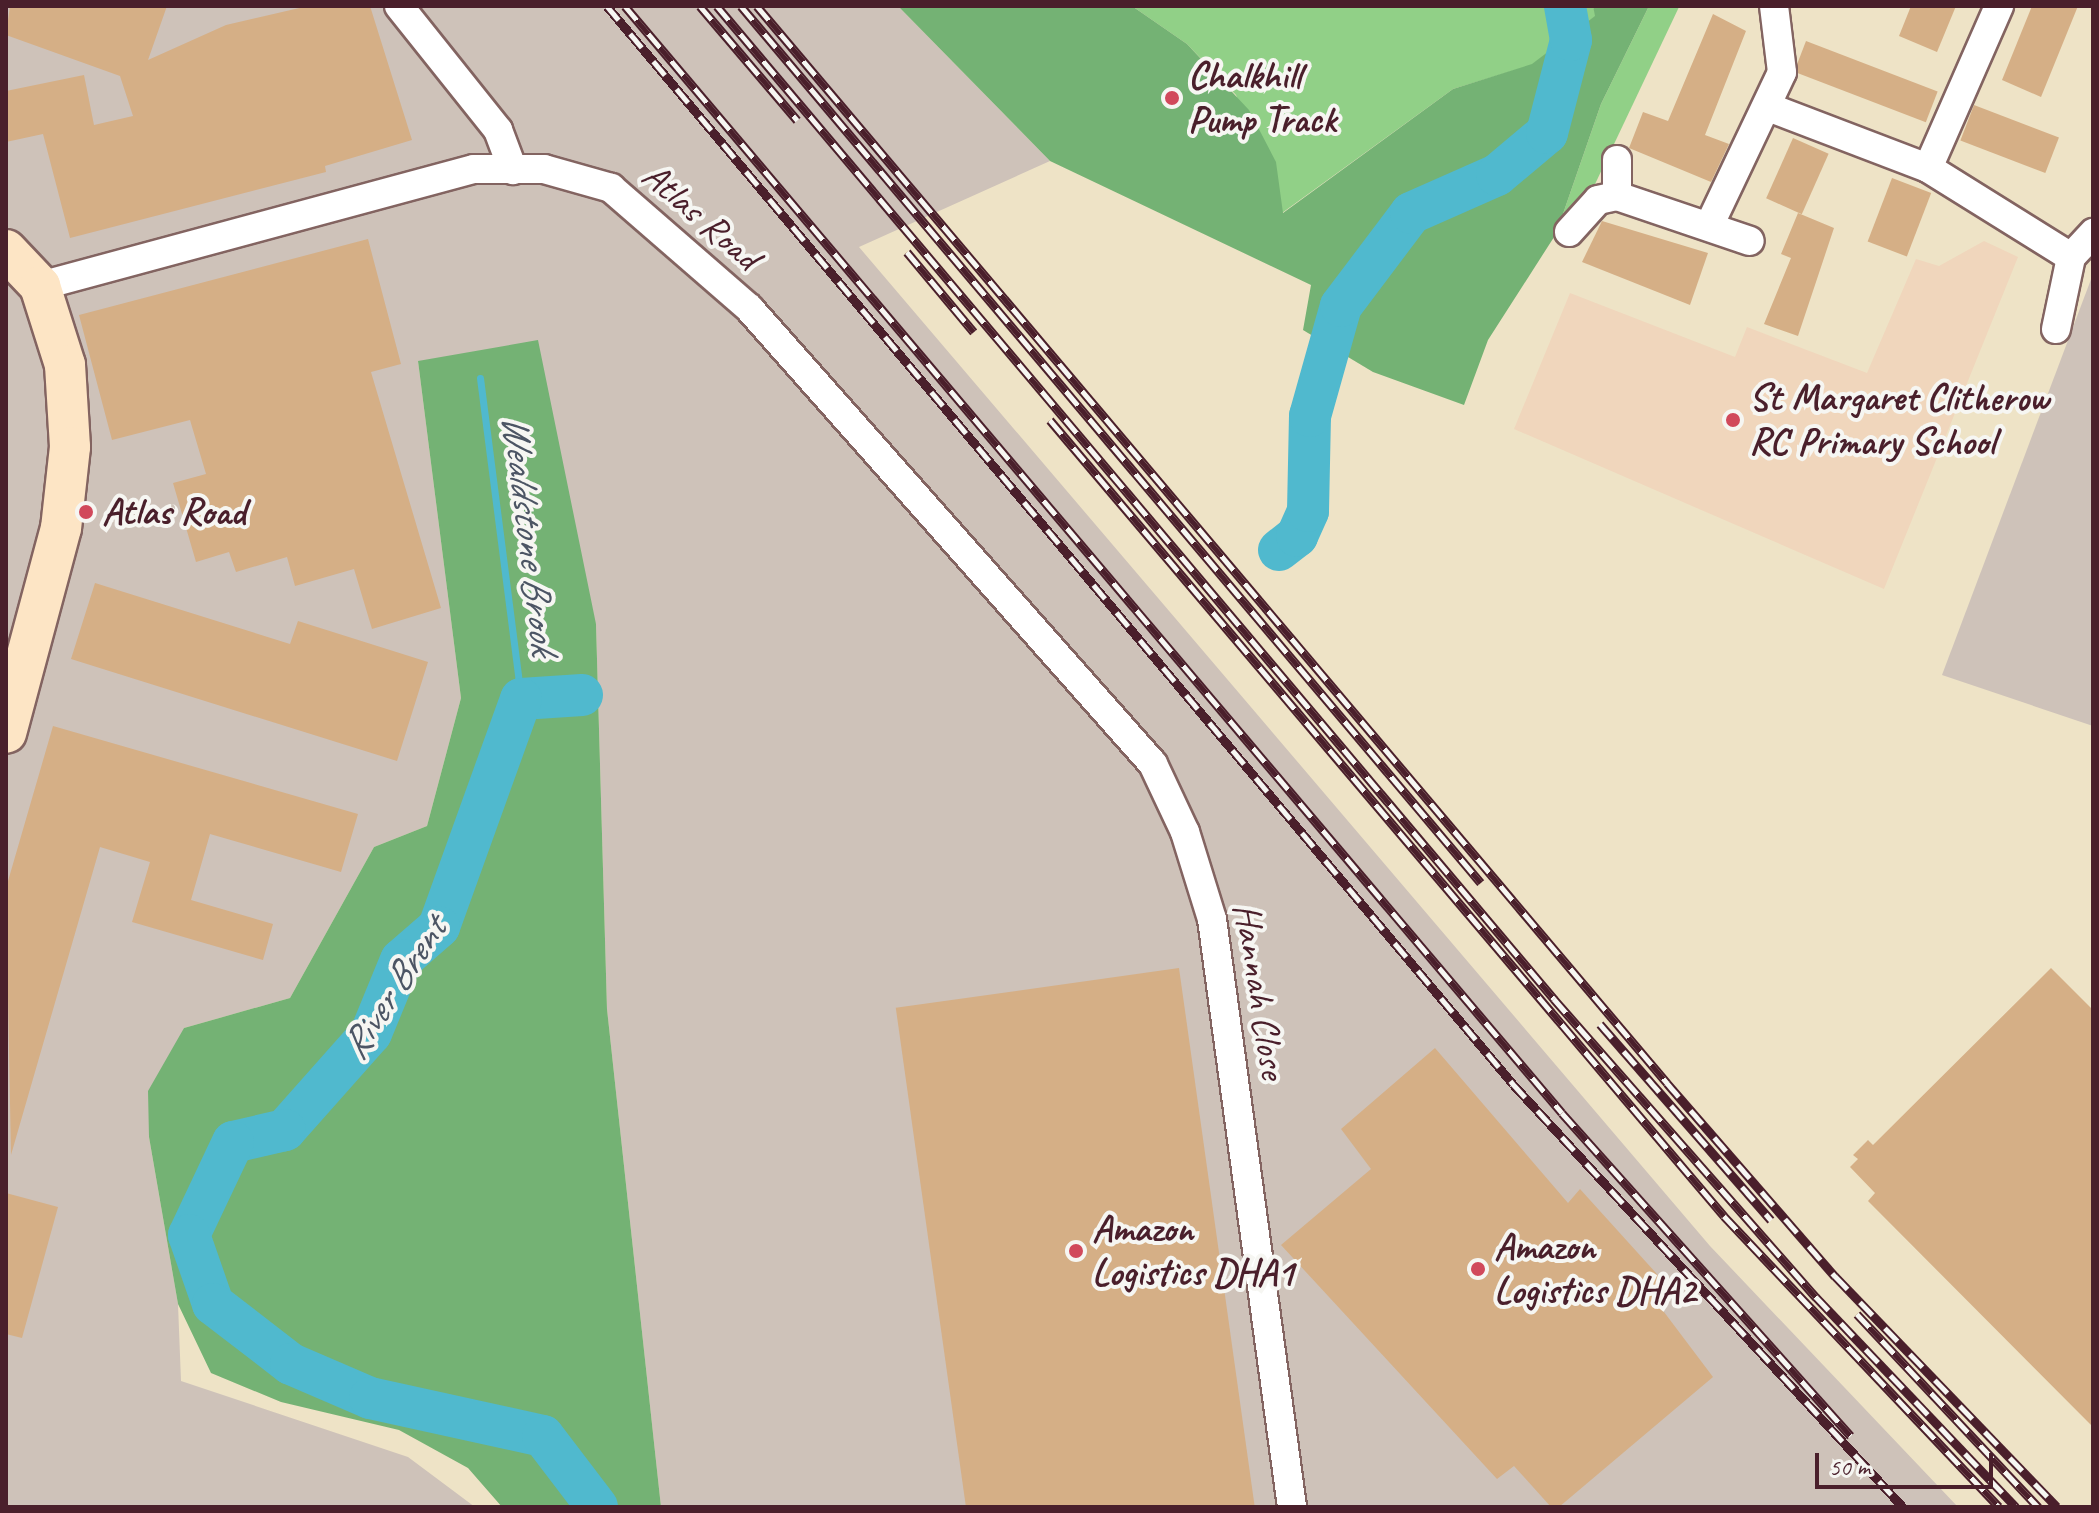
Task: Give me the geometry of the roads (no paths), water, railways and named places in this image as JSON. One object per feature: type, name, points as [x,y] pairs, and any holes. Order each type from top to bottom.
[{"type":"main road","points":[[6,250],[40,286],[65,365],[70,447],[61,528],[6,733]]},
{"type":"street","points":[[399,6],[498,130],[513,170]]},
{"type":"street","points":[[1709,226],[1782,72],[1774,6]]},
{"type":"street","points":[[1928,168],[1999,6]]},
{"type":"street","points":[[1768,107],[1928,168],[2071,257]]},
{"type":"street","points":[[1617,160],[1617,196]]},
{"type":"street","name":"Atlas Road","points":[[40,286],[474,169],[558,171],[611,188],[660,224],[749,308],[975,563]]},
{"type":"street","points":[[1569,232],[1598,200],[1617,196],[1750,241]]},
{"type":"street","points":[[2056,329],[2071,257],[2093,233]]},
{"type":"street","name":"Hannah Close","points":[[975,563],[1153,764],[1198,870],[1231,1036],[1292,1507]]},
{"type":"waterway","name":"River Brent","points":[[1279,550],[1297,536],[1308,511],[1310,416],[1341,306],[1411,213],[1497,175],[1547,133],[1571,40],[1565,6]]},
{"type":"waterway","name":"Wealdstone Brook","points":[[480,378],[521,699]]},
{"type":"waterway","name":"River Brent","points":[[582,695],[521,699],[439,927],[401,960],[371,1033],[285,1130],[233,1142],[189,1235],[213,1304],[291,1364],[370,1398],[543,1436],[597,1507]]},
{"type":"railway","points":[[607,6],[1513,1084],[1903,1507]]},
{"type":"railway","points":[[625,6],[1562,1113],[1851,1436]]},
{"type":"railway","points":[[700,6],[797,120]]},
{"type":"railway","points":[[717,6],[1554,999],[1816,1297],[2016,1507]]},
{"type":"railway","points":[[741,6],[1481,883]]},
{"type":"railway","points":[[757,6],[1667,1083],[1835,1276],[2057,1507]]},
{"type":"railway","points":[[907,252],[974,332]]},
{"type":"railway","points":[[1050,420],[1724,1216],[1999,1507]]},
{"type":"railway","points":[[1600,1024],[1771,1220]]},
{"type":"railway","points":[[1857,1314],[2038,1507]]},
{"type":"place","name":"Chalkhill Pump Track","points":[[1172,98]]},
{"type":"place","name":"St Margaret Clitherow RC Primary School","points":[[1733,420]]},
{"type":"place","name":"Atlas Road","points":[[86,512]]},
{"type":"place","name":"Amazon Logistics DHA1","points":[[1076,1251]]},
{"type":"place","name":"Amazon Logistics DHA2","points":[[1478,1269]]}]
